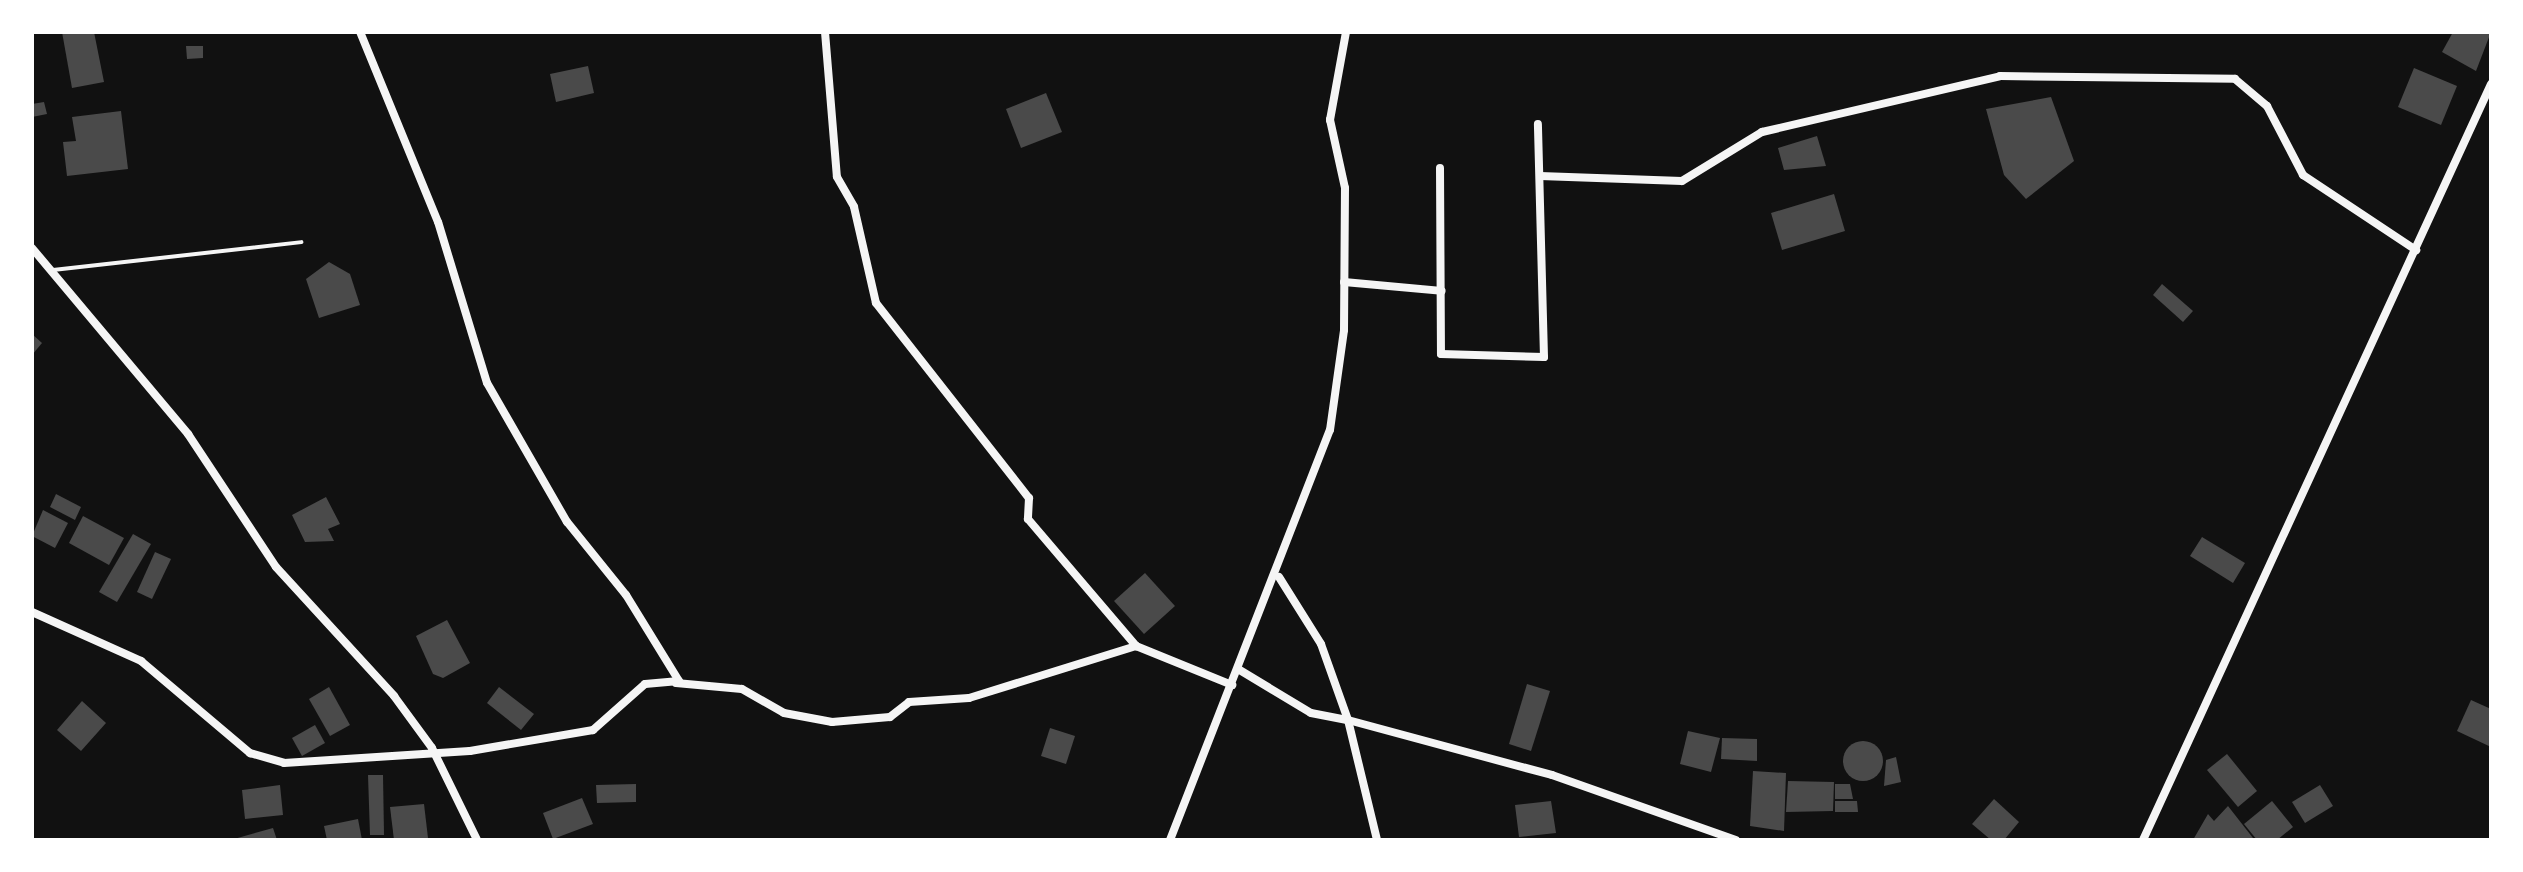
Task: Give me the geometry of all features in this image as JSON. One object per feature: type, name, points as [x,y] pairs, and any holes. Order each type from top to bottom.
[{"type":"street","points":[[360,32],[438,222],[487,383],[567,522],[677,672],[676,683]]},
{"type":"street","points":[[825,32],[837,177],[854,207],[876,303],[1029,498],[1028,519],[1136,646],[1232,685]]},
{"type":"street","points":[[1170,840],[1238,669],[1279,577],[1330,430],[1344,282],[1345,188],[1330,120],[1346,32]]},
{"type":"street","points":[[1540,176],[1682,181],[1762,132],[2000,76],[2235,79],[2267,106],[2303,175],[2416,250]]},
{"type":"street","points":[[2143,840],[2491,84]]},
{"type":"street","points":[[1440,168],[1441,354],[1544,357],[1538,124]]},
{"type":"street","points":[[32,248],[188,434],[276,567],[432,748],[477,840]]},
{"type":"street","points":[[1344,282],[1442,291]]},
{"type":"street","points":[[1279,577],[1321,644],[1348,720],[1377,840]]},
{"type":"street","points":[[32,612],[141,661],[229,737],[269,760],[332,762],[432,748],[470,751],[593,730],[645,684],[676,683],[742,689],[784,713],[832,722],[890,717],[909,702],[969,698],[1136,646]]},
{"type":"street","points":[[1238,669],[1311,713],[1348,720],[1552,775],[1736,840]]},
{"type":"lane","points":[[50,270],[301,242]]},
{"type":"building","points":[[62,32],[94,32],[104,82],[72,88]]},
{"type":"building","points":[[2453,32],[2491,32],[2476,71],[2442,52]]},
{"type":"building","points":[[186,46],[203,46],[203,58],[187,59]]},
{"type":"building","points":[[588,66],[594,93],[556,102],[550,74]]},
{"type":"building","points":[[2414,68],[2457,86],[2441,125],[2398,107]]},
{"type":"building","points":[[1046,93],[1062,132],[1021,148],[1006,109]]},
{"type":"building","points":[[2051,97],[2074,161],[2026,199],[2004,175],[1986,109]]},
{"type":"building","points":[[44,102],[47,114],[32,117],[32,104]]},
{"type":"building","points":[[121,111],[128,169],[67,176],[63,142],[76,141],[72,117]]},
{"type":"building","points":[[1817,136],[1826,166],[1784,170],[1778,148]]},
{"type":"building","points":[[1834,194],[1845,231],[1782,250],[1771,213]]},
{"type":"building","points":[[329,262],[350,274],[360,305],[319,318],[306,279]]},
{"type":"building","points":[[2162,284],[2193,311],[2183,322],[2153,295]]},
{"type":"building","points":[[32,334],[42,343],[32,355]]},
{"type":"building","points":[[56,494],[81,507],[75,520],[50,507]]},
{"type":"building","points":[[326,497],[340,524],[328,529],[334,541],[305,542],[292,515]]},
{"type":"building","points":[[43,510],[68,523],[55,548],[32,536]]},
{"type":"building","points":[[83,516],[124,538],[109,565],[69,543]]},
{"type":"building","points":[[133,534],[151,544],[117,602],[99,592]]},
{"type":"building","points":[[2202,537],[2245,563],[2233,583],[2190,556]]},
{"type":"building","points":[[155,552],[171,559],[152,599],[137,592]]},
{"type":"building","points":[[1145,573],[1175,606],[1144,634],[1114,601]]},
{"type":"building","points":[[447,620],[470,663],[443,678],[433,674],[416,636]]},
{"type":"building","points":[[1527,684],[1550,691],[1531,751],[1509,744]]},
{"type":"building","points":[[329,687],[350,725],[330,736],[309,699]]},
{"type":"building","points":[[499,687],[534,714],[521,730],[487,703]]},
{"type":"building","points":[[2471,700],[2491,709],[2491,747],[2457,731]]},
{"type":"building","points":[[82,701],[106,723],[81,751],[57,730]]},
{"type":"building","points":[[315,725],[325,743],[302,756],[292,738]]},
{"type":"building","points":[[1050,728],[1075,736],[1066,764],[1041,756]]},
{"type":"building","points":[[1688,731],[1720,738],[1711,772],[1680,764]]},
{"type":"building","points":[[1722,738],[1757,739],[1757,761],[1721,759]]},
{"type":"building","points":[[1863,741],[1877,747],[1883,761],[1877,775],[1863,781],[1849,775],[1843,761],[1849,747]]},
{"type":"building","points":[[2227,754],[2257,791],[2238,807],[2207,770]]},
{"type":"building","points":[[1896,757],[1901,782],[1884,786],[1886,760]]},
{"type":"building","points":[[1753,771],[1786,773],[1784,831],[1750,826]]},
{"type":"building","points":[[368,775],[383,775],[384,835],[370,835]]},
{"type":"building","points":[[1788,781],[1834,782],[1833,811],[1786,812]]},
{"type":"building","points":[[636,784],[636,802],[597,803],[596,785]]},
{"type":"building","points":[[1835,784],[1850,784],[1853,799],[1835,799]]},
{"type":"building","points":[[280,785],[283,815],[245,819],[242,790]]},
{"type":"building","points":[[2320,785],[2333,806],[2305,823],[2292,802]]},
{"type":"building","points":[[582,798],[593,824],[553,839],[543,813]]},
{"type":"building","points":[[1994,799],[2019,822],[2004,840],[1991,840],[1972,824]]},
{"type":"building","points":[[1551,801],[1556,833],[1519,837],[1515,805]]},
{"type":"building","points":[[1835,801],[1857,801],[1858,812],[1835,812]]},
{"type":"building","points":[[2272,801],[2293,827],[2277,840],[2257,840],[2244,824]]},
{"type":"building","points":[[424,804],[428,838],[394,840],[390,807]]},
{"type":"building","points":[[2228,806],[2253,838],[2193,840],[2208,814],[2214,821]]},
{"type":"building","points":[[358,819],[362,840],[327,840],[324,826]]},
{"type":"building","points":[[273,828],[277,840],[234,840],[234,839]]}]
